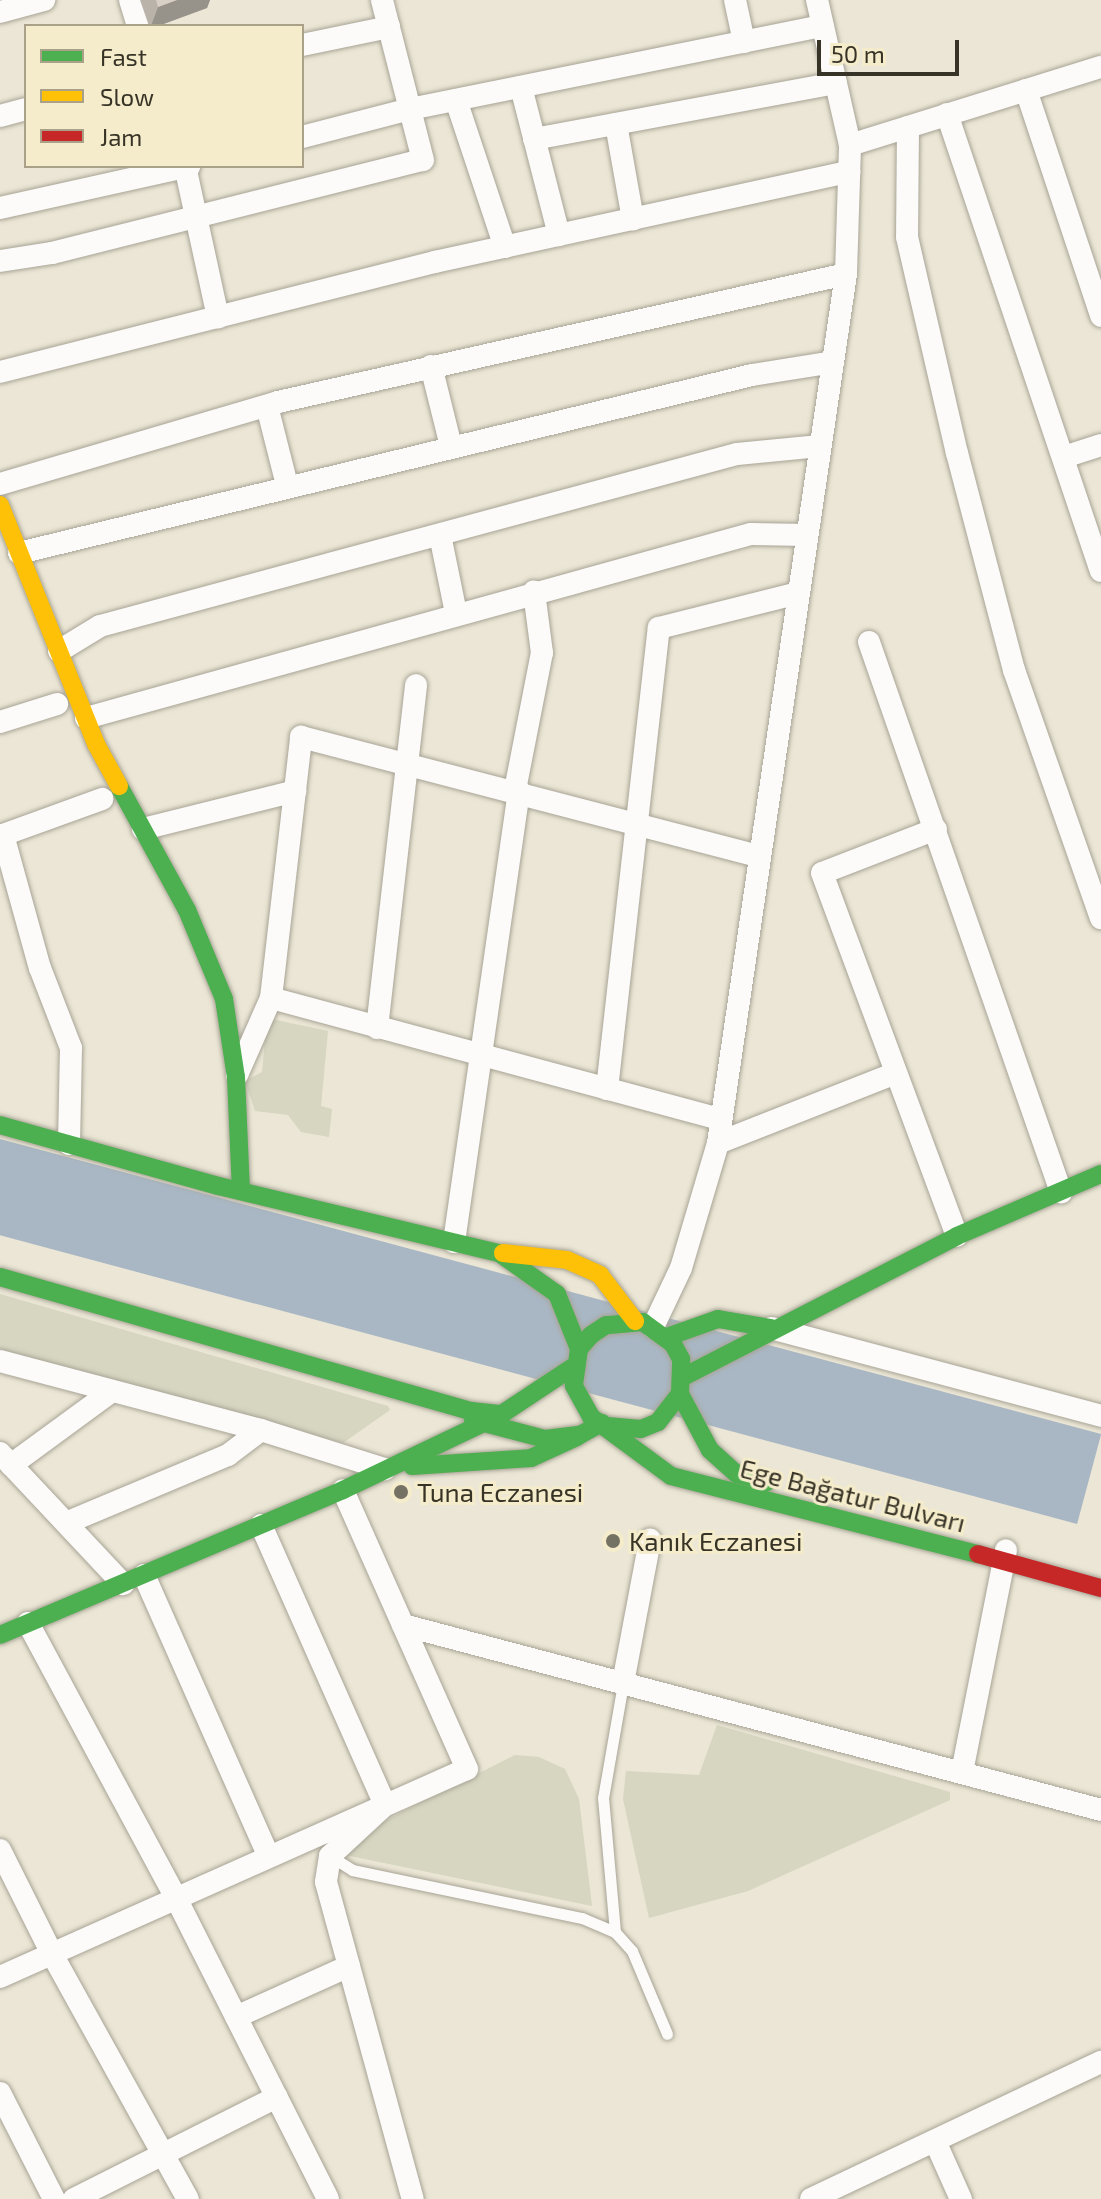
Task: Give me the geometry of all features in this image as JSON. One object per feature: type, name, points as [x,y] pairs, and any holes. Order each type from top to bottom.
[{"type":"main road","points":[[0,505],[59,651],[77,723]]},
{"type":"main road","points":[[54,697],[77,723],[143,829],[187,910],[224,999],[236,1077],[241,1191]]},
{"type":"main road","points":[[90,776],[106,806]]},
{"type":"main road","points":[[0,1125],[219,1178],[241,1191],[499,1253],[532,1252],[567,1260],[600,1275],[681,1359],[681,1386]]},
{"type":"main road","points":[[499,1253],[557,1294],[576,1358],[580,1403],[604,1425],[624,1430],[658,1422],[681,1386],[771,1328],[957,1236],[1101,1174]]},
{"type":"main road","points":[[0,1277],[423,1401],[483,1424],[545,1439],[580,1435]]},
{"type":"main road","points":[[0,1635],[343,1490],[483,1424],[502,1414],[576,1358],[606,1325],[652,1328],[718,1319],[771,1328]]},
{"type":"main road","name":"Ege Bağatur Bulvarı","points":[[681,1386],[710,1450],[737,1474],[1005,1554],[1101,1588]]},
{"type":"main road","points":[[423,1401],[502,1414]]},
{"type":"main road","points":[[418,1455],[433,1425],[423,1401]]},
{"type":"main road","points":[[385,1469],[531,1458],[604,1425]]},
{"type":"main road","name":"Ege Bağatur Bulvarı","points":[[604,1425],[671,1476],[1005,1554],[1101,1571]]},
{"type":"street","points":[[0,12],[44,0]]},
{"type":"street","points":[[130,0],[137,24]]},
{"type":"street","points":[[0,261],[197,217],[423,160],[382,0]]},
{"type":"street","points":[[735,0],[744,42]]},
{"type":"street","points":[[652,1328],[681,1268],[718,1143],[846,274],[850,145],[817,0]]},
{"type":"street","points":[[304,136],[410,109],[823,26]]},
{"type":"street","points":[[304,45],[389,27]]},
{"type":"street","points":[[850,145],[1101,67]]},
{"type":"street","points":[[534,139],[836,83]]},
{"type":"street","points":[[521,87],[559,235]]},
{"type":"street","points":[[1026,90],[1101,316]]},
{"type":"street","points":[[456,100],[505,247]]},
{"type":"street","points":[[0,116],[24,110]]},
{"type":"street","points":[[947,114],[1101,571]]},
{"type":"street","points":[[616,124],[633,219]]},
{"type":"street","points":[[908,127],[907,237],[957,453],[1014,670],[1101,918]]},
{"type":"street","points":[[0,208],[177,168]]},
{"type":"street","points":[[186,168],[218,317]]},
{"type":"street","points":[[0,372],[505,247],[849,172]]},
{"type":"street","points":[[0,484],[267,406],[431,366],[846,274]]},
{"type":"street","points":[[19,553],[287,485],[752,375],[833,362]]},
{"type":"street","points":[[431,366],[451,446]]},
{"type":"street","points":[[267,406],[287,485]]},
{"type":"street","points":[[1064,457],[1101,445]]},
{"type":"street","points":[[59,651],[100,626],[737,454],[820,446]]},
{"type":"street","points":[[77,723],[456,613],[751,534],[807,535]]},
{"type":"street","points":[[440,535],[456,613]]},
{"type":"street","points":[[454,1242],[517,791],[542,653],[534,592]]},
{"type":"street","points":[[607,1089],[659,628],[798,593]]},
{"type":"street","points":[[869,642],[1061,1192]]},
{"type":"street","points":[[377,1028],[411,764],[416,685]]},
{"type":"street","points":[[0,722],[54,697]]},
{"type":"street","points":[[236,1077],[271,998],[301,737],[636,821],[758,856]]},
{"type":"street","points":[[143,829],[295,791]]},
{"type":"street","points":[[69,1144],[71,1048],[40,968],[2,836],[106,806]]},
{"type":"street","points":[[936,829],[822,873],[957,1236]]},
{"type":"street","points":[[271,998],[721,1119]]},
{"type":"street","points":[[718,1143],[896,1073]]},
{"type":"street","points":[[771,1328],[1101,1416]]},
{"type":"street","points":[[0,1361],[261,1430],[385,1469]]},
{"type":"street","points":[[112,1391],[6,1459],[123,1584]]},
{"type":"street","points":[[66,1523],[228,1455],[261,1430]]},
{"type":"street","points":[[0,1977],[467,1769],[343,1490]]},
{"type":"street","points":[[261,1525],[385,1805]]},
{"type":"street","points":[[623,1683],[650,1540]]},
{"type":"street","points":[[962,1772],[1005,1554]]},
{"type":"street","points":[[144,1575],[269,1857]]},
{"type":"street","points":[[28,1623],[176,1898],[328,2199]]},
{"type":"street","points":[[403,1625],[1101,1810]]},
{"type":"street","points":[[385,1805],[330,1856],[326,1882],[413,2199]]},
{"type":"street","points":[[0,1850],[52,1954],[188,2199]]},
{"type":"street","points":[[236,2017],[349,1966]]},
{"type":"street","points":[[811,2199],[1101,2062]]},
{"type":"street","points":[[0,2093],[54,2199]]},
{"type":"street","points":[[74,2199],[277,2097]]},
{"type":"street","points":[[935,2141],[961,2199]]},
{"type":"lane","points":[[615,1932],[603,1798],[623,1683]]},
{"type":"lane","points":[[330,1856],[352,1870],[582,1918],[615,1932],[632,1951],[667,2034]]},
{"type":"green space","points":[[267,1018],[328,1031],[321,1106],[332,1109],[329,1137],[301,1132],[288,1115],[255,1111],[245,1081],[262,1072]]},
{"type":"green space","points":[[0,1294],[388,1406],[390,1410],[343,1443],[0,1352]]},
{"type":"green space","points":[[717,1725],[950,1792],[950,1800],[748,1891],[649,1918],[623,1799],[626,1771],[699,1775]]},
{"type":"green space","points":[[515,1755],[539,1757],[565,1769],[579,1799],[592,1906],[345,1855],[341,1843]]},
{"type":"water","points":[[0,1139],[1101,1434],[1077,1524],[0,1235]]},
{"type":"building","points":[[156,0],[177,0],[158,7]]},
{"type":"traffic: fast","points":[[119,786],[187,910],[224,999],[236,1077],[241,1191]]},
{"type":"traffic: fast","points":[[0,1125],[219,1186],[499,1253],[557,1294],[579,1349]]},
{"type":"traffic: fast","points":[[683,1377],[957,1236],[1101,1174]]},
{"type":"traffic: fast","points":[[0,1277],[471,1411],[502,1414],[573,1367]]},
{"type":"traffic: fast","points":[[667,1337],[718,1319],[771,1328]]},
{"type":"traffic: fast","points":[[607,1426],[641,1429],[658,1422],[680,1394],[681,1359],[673,1344],[643,1322],[606,1325],[591,1335],[579,1349],[574,1386],[591,1417],[671,1476],[978,1554]]},
{"type":"traffic: fast","points":[[680,1394],[710,1450],[737,1474],[767,1482]]},
{"type":"traffic: fast","points":[[0,1635],[343,1490],[502,1414]]},
{"type":"traffic: fast","points":[[473,1420],[545,1439],[580,1435],[602,1423]]},
{"type":"traffic: fast","points":[[412,1466],[531,1458],[577,1437]]},
{"type":"traffic: slow","points":[[0,505],[96,744],[119,786]]},
{"type":"traffic: slow","points":[[503,1253],[567,1260],[600,1275],[635,1321]]},
{"type":"traffic: jam","points":[[978,1554],[1101,1588]]},
{"type":"place","name":"Tuna Eczanesi","points":[[401,1492]]},
{"type":"place","name":"Kanık Eczanesi","points":[[613,1541]]}]
